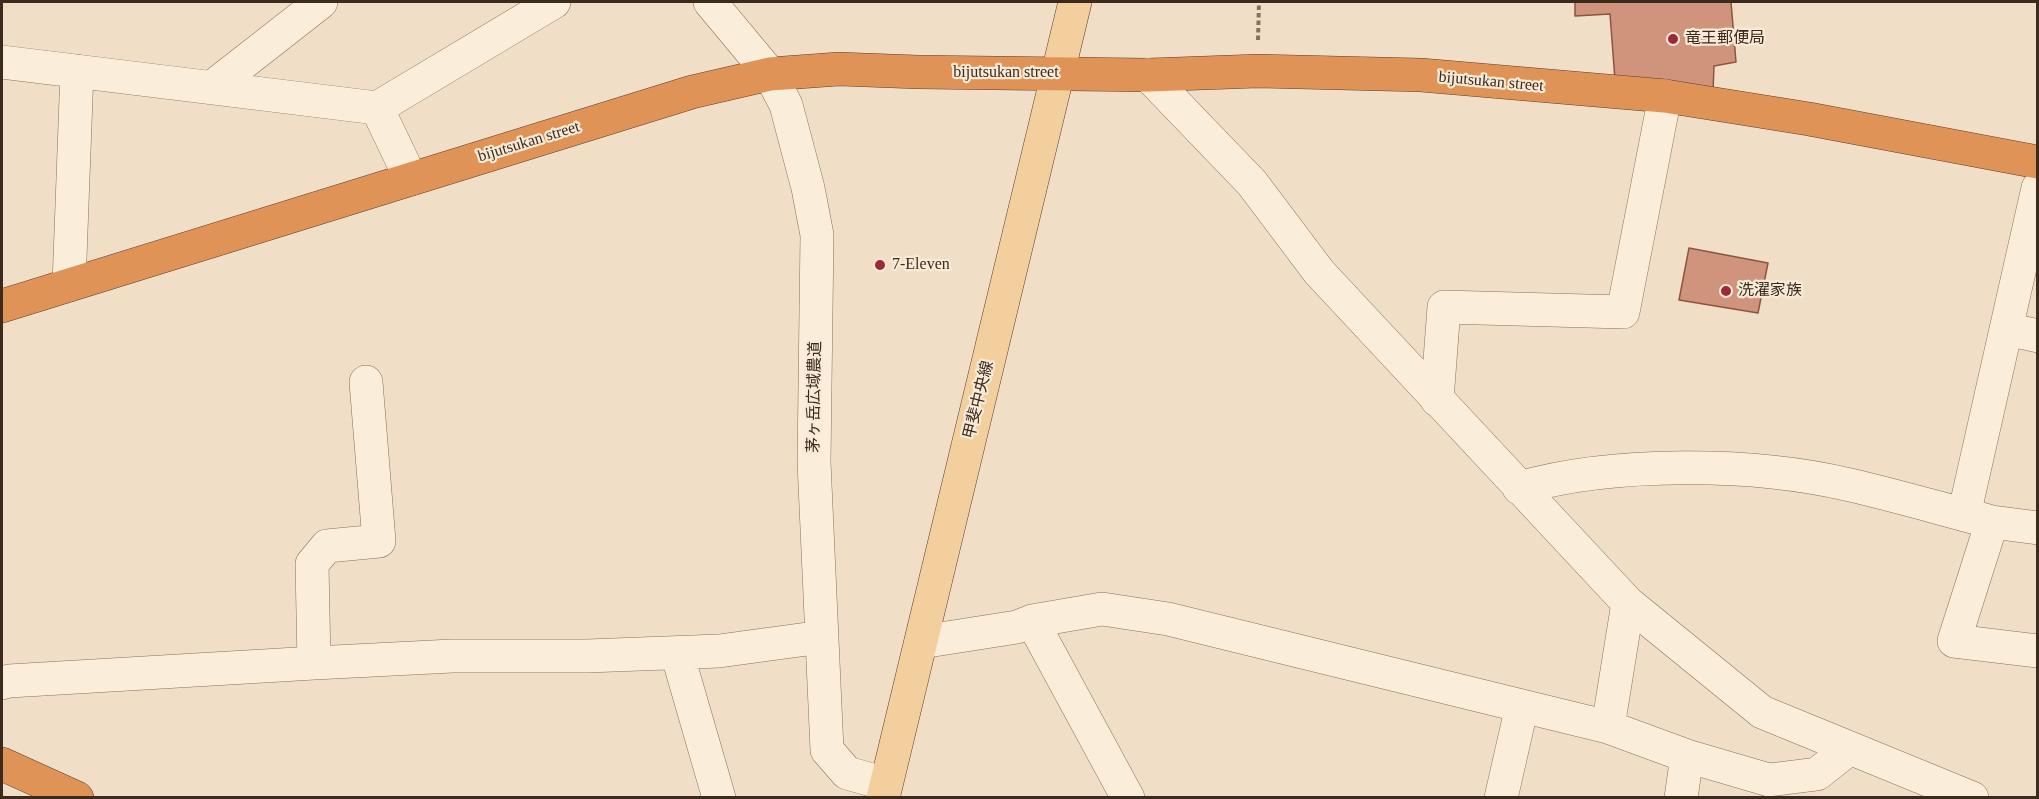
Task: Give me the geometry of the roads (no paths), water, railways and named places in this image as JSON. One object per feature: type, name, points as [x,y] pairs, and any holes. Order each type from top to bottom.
[{"type":"highway","name":"bijutsukan street","points":[[2,306],[692,92],[770,74],[839,69],[1148,75],[1258,71],[1421,75],[1665,96],[1809,119],[2037,162]]},
{"type":"highway","points":[[2,764],[77,798]]},
{"type":"main road","name":"甲斐中央線","points":[[885,791],[1075,2]]},
{"type":"street","points":[[211,88],[321,2]]},
{"type":"street","points":[[2,62],[377,108],[554,2]]},
{"type":"street","name":"茅ヶ岳広域農道","points":[[710,2],[770,74],[786,105],[808,188],[817,235],[814,462],[827,750],[847,773],[885,791]]},
{"type":"street","points":[[69,285],[77,71]]},
{"type":"street","points":[[1148,75],[1252,183],[1319,272],[1628,603],[1761,712],[1972,798]]},
{"type":"street","points":[[1437,400],[1444,307],[1623,312],[1665,96]]},
{"type":"street","points":[[377,108],[411,179]]},
{"type":"street","points":[[2037,188],[2006,329],[1978,518],[1954,641],[2037,651]]},
{"type":"street","points":[[2006,329],[2037,336]]},
{"type":"street","points":[[314,663],[312,564],[327,546],[379,541],[366,381]]},
{"type":"street","points":[[1519,488],[1554,478],[1629,470],[1751,469],[1849,484],[1978,518],[2037,528]]},
{"type":"street","points":[[1608,727],[1628,603]]},
{"type":"street","points":[[921,642],[1017,627],[1032,621],[1101,609],[1168,619],[1608,727],[1687,756],[1769,780],[1817,774],[1850,748]]},
{"type":"street","points":[[1032,621],[1128,798]]},
{"type":"street","points":[[2,683],[452,656],[587,656],[719,651],[822,637]]},
{"type":"street","points":[[677,653],[719,798]]},
{"type":"street","points":[[1501,798],[1522,706]]},
{"type":"street","points":[[1681,798],[1687,756]]},
{"type":"place","name":"竜王郵便局","points":[[1673,39]]},
{"type":"place","name":"7-Eleven","points":[[880,265]]},
{"type":"place","name":"洗濯家族","points":[[1726,291]]}]
